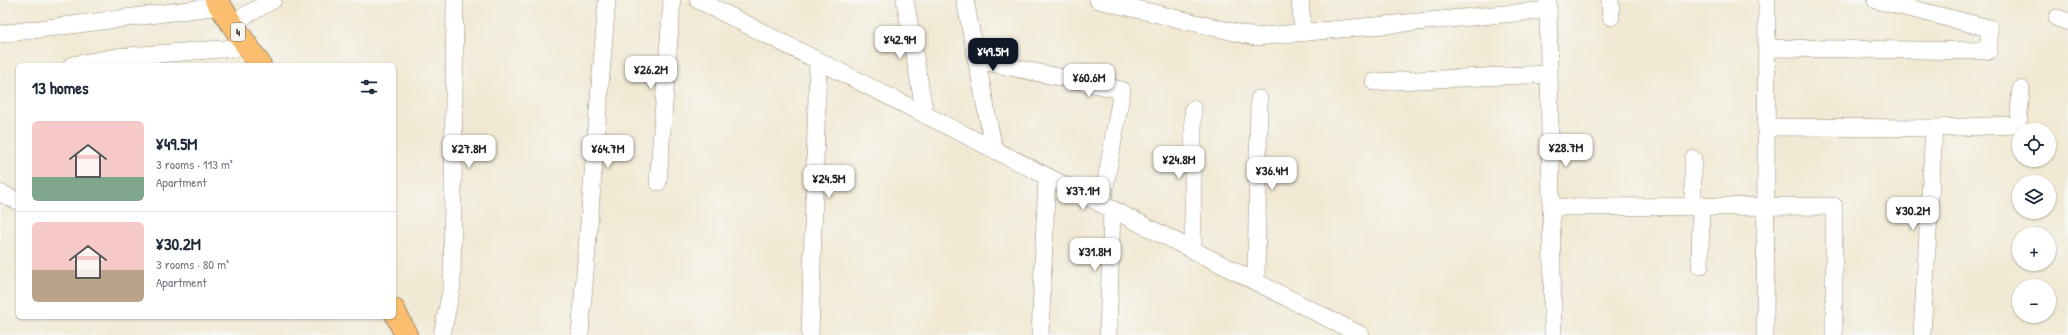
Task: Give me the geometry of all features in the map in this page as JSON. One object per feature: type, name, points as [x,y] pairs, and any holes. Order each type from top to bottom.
[{"type":"main road","name":"4","points":[[223,10],[259,63]]},
{"type":"main road","points":[[396,314],[406,335]]},
{"type":"street","points":[[0,34],[223,10],[273,0]]},
{"type":"street","points":[[442,335],[452,286],[455,0]]},
{"type":"street","points":[[580,335],[607,0]]},
{"type":"street","points":[[658,182],[672,0]]},
{"type":"street","points":[[698,0],[1362,335]]},
{"type":"street","points":[[905,0],[925,115]]},
{"type":"street","points":[[965,0],[994,150]]},
{"type":"street","points":[[1098,0],[1117,2],[1255,37],[1548,5],[1553,335]]},
{"type":"street","points":[[1300,0],[1302,33]]},
{"type":"street","points":[[1765,335],[1768,0]]},
{"type":"street","points":[[1767,48],[1988,51],[1989,28],[1876,0]]},
{"type":"street","points":[[86,63],[116,57],[248,47]]},
{"type":"street","points":[[976,60],[1122,90],[1107,207],[1108,335]]},
{"type":"street","points":[[810,335],[818,61]]},
{"type":"street","points":[[1374,82],[1549,74]]},
{"type":"street","points":[[1766,127],[1934,128],[2018,125],[2021,89]]},
{"type":"street","points":[[1256,282],[1259,99]]},
{"type":"street","points":[[1193,109],[1193,250]]},
{"type":"street","points":[[1922,335],[1934,128]]},
{"type":"street","points":[[1693,159],[1700,266]]},
{"type":"street","points":[[1040,335],[1047,177]]},
{"type":"street","points":[[0,193],[16,200]]},
{"type":"street","points":[[1552,207],[1697,205],[1834,206],[1834,335]]}]
